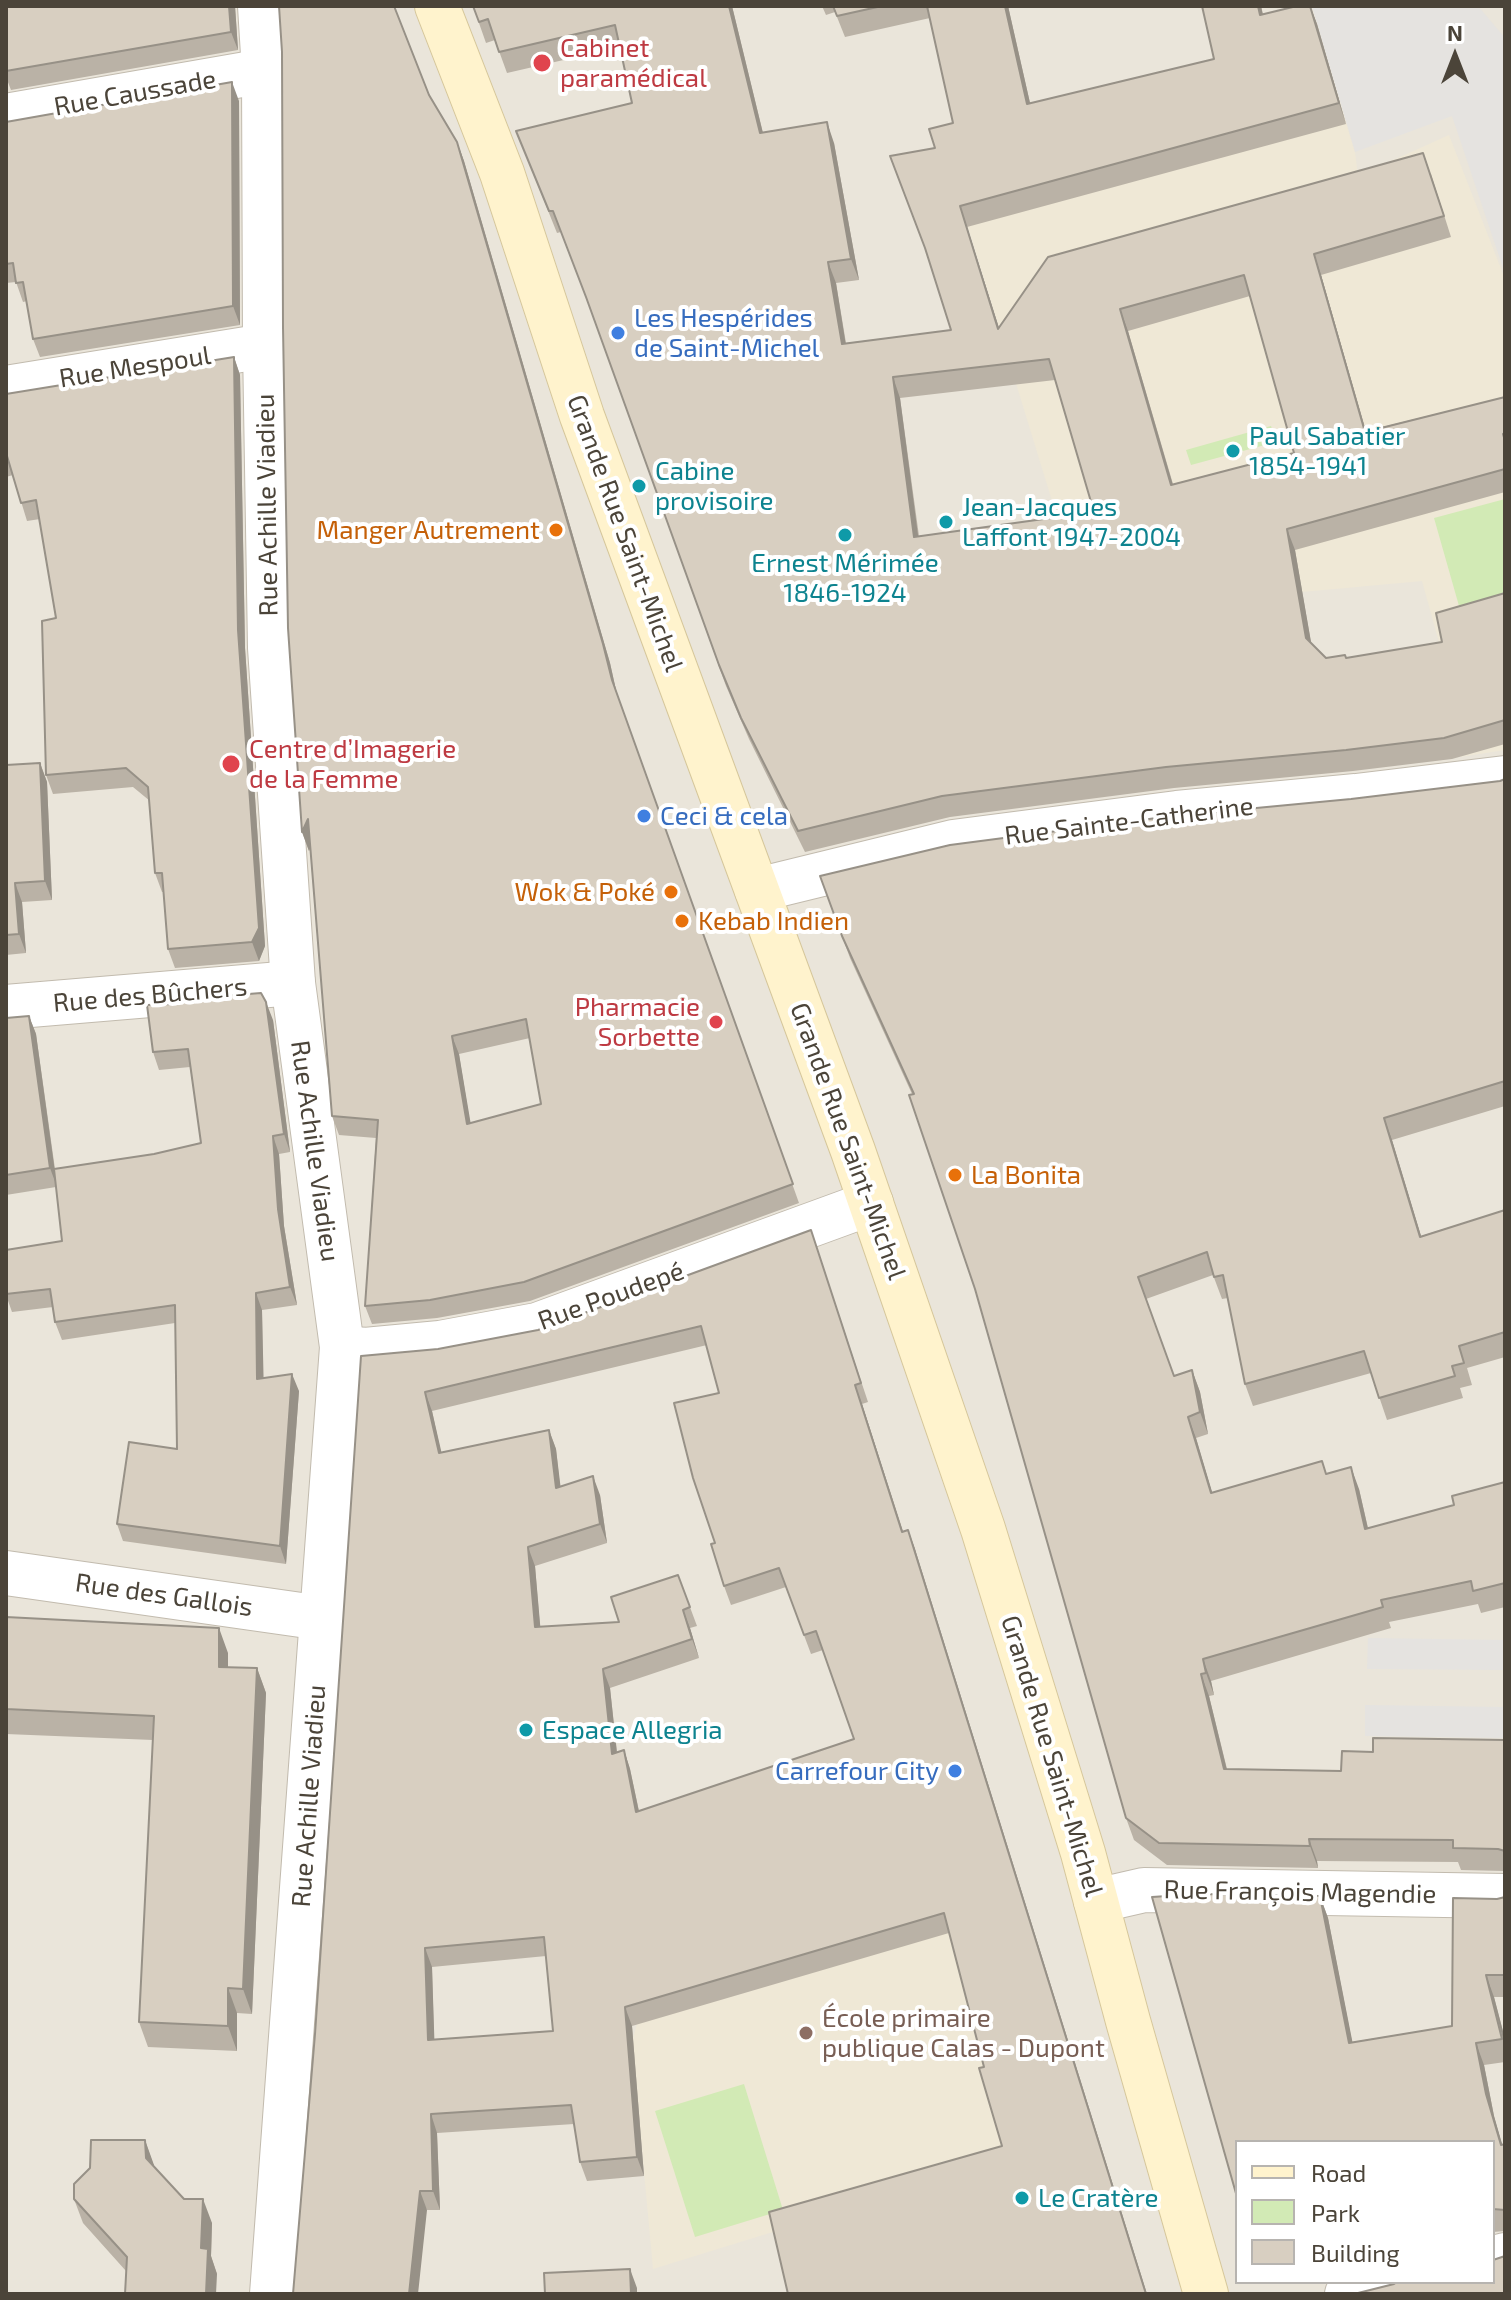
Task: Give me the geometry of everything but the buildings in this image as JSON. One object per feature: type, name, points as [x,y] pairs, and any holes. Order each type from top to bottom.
[{"type":"main road","name":"Grande Rue Saint-Michel","points":[[437,6],[502,173],[587,430],[871,1203],[983,1529],[1096,1901],[1206,2294]]},
{"type":"street","name":"Rue Achille Viadieu","points":[[260,6],[264,71],[270,648],[293,983],[342,1347],[272,2294]]},
{"type":"street","name":"Rue Caussade","points":[[6,116],[264,71]]},
{"type":"street","name":"Rue Mespoul","points":[[6,388],[265,346]]},
{"type":"street","name":"Rue Sainte-Catherine","points":[[757,890],[953,842],[1177,813],[1505,778]]},
{"type":"street","name":"Rue des Bûchers","points":[[6,1007],[293,983]]},
{"type":"street","name":"Rue Poudepé","points":[[342,1347],[365,1350],[440,1343],[537,1325],[871,1203]]},
{"type":"street","name":"Rue des Gallois","points":[[6,1573],[322,1618]]},
{"type":"street","name":"Rue François Magendie","points":[[1096,1901],[1144,1890],[1505,1896]]},
{"type":"street","points":[[1347,2294],[1388,2284]]},
{"type":"shaded area","points":[[6,6],[1505,6],[1505,2294],[6,2294]]},
{"type":"shaded area","points":[[1312,6],[1478,6],[1505,38],[1505,274],[1452,116],[1355,152]]},
{"type":"shaded area","points":[[1335,85],[1355,152],[1358,176],[1449,135],[1505,279],[1505,750],[1460,757],[1445,664],[1422,581],[1302,592],[1076,579],[952,175]]},
{"type":"shaded area","points":[[1368,1638],[1505,1640],[1505,1670],[1367,1669]]},
{"type":"shaded area","points":[[1365,1705],[1505,1707],[1505,1738],[1365,1736]]},
{"type":"shaded area","name":"École primaire publique Calas - Dupont","points":[[994,1804],[1041,1957],[1013,2166],[776,2231],[653,2269],[632,2042],[637,2024],[940,1821]]},
{"type":"green space","points":[[1271,426],[1276,442],[1191,465],[1186,450]]},
{"type":"green space","points":[[1505,499],[1505,601],[1461,613],[1434,518]]},
{"type":"green space","points":[[744,2084],[783,2210],[695,2237],[655,2111]]},
{"type":"place","name":"Cabinet paramédical","points":[[542,63]]},
{"type":"place","name":"Les Hespérides de Saint-Michel","points":[[618,333]]},
{"type":"place","name":"Paul Sabatier 1854-1941","points":[[1233,451]]},
{"type":"place","name":"Cabine provisoire","points":[[639,486]]},
{"type":"place","name":"Jean-Jacques Laffont 1947-2004","points":[[946,522]]},
{"type":"place","name":"Manger Autrement","points":[[556,530]]},
{"type":"place","name":"Ernest Mérimée 1846-1924","points":[[845,535]]},
{"type":"place","name":"Centre d’Imagerie de la Femme","points":[[231,764]]},
{"type":"place","name":"Ceci & cela","points":[[644,816]]},
{"type":"place","name":"Wok & Poké","points":[[671,892]]},
{"type":"place","name":"Kebab Indien","points":[[682,921]]},
{"type":"place","name":"Pharmacie Sorbette","points":[[716,1022]]},
{"type":"place","name":"La Bonita","points":[[955,1175]]},
{"type":"place","name":"Espace Allegria","points":[[526,1730]]},
{"type":"place","name":"Carrefour City","points":[[955,1771]]},
{"type":"place","name":"École primaire publique Calas - Dupont","points":[[806,2033]]},
{"type":"place","name":"Le Cratère","points":[[1022,2198]]}]
